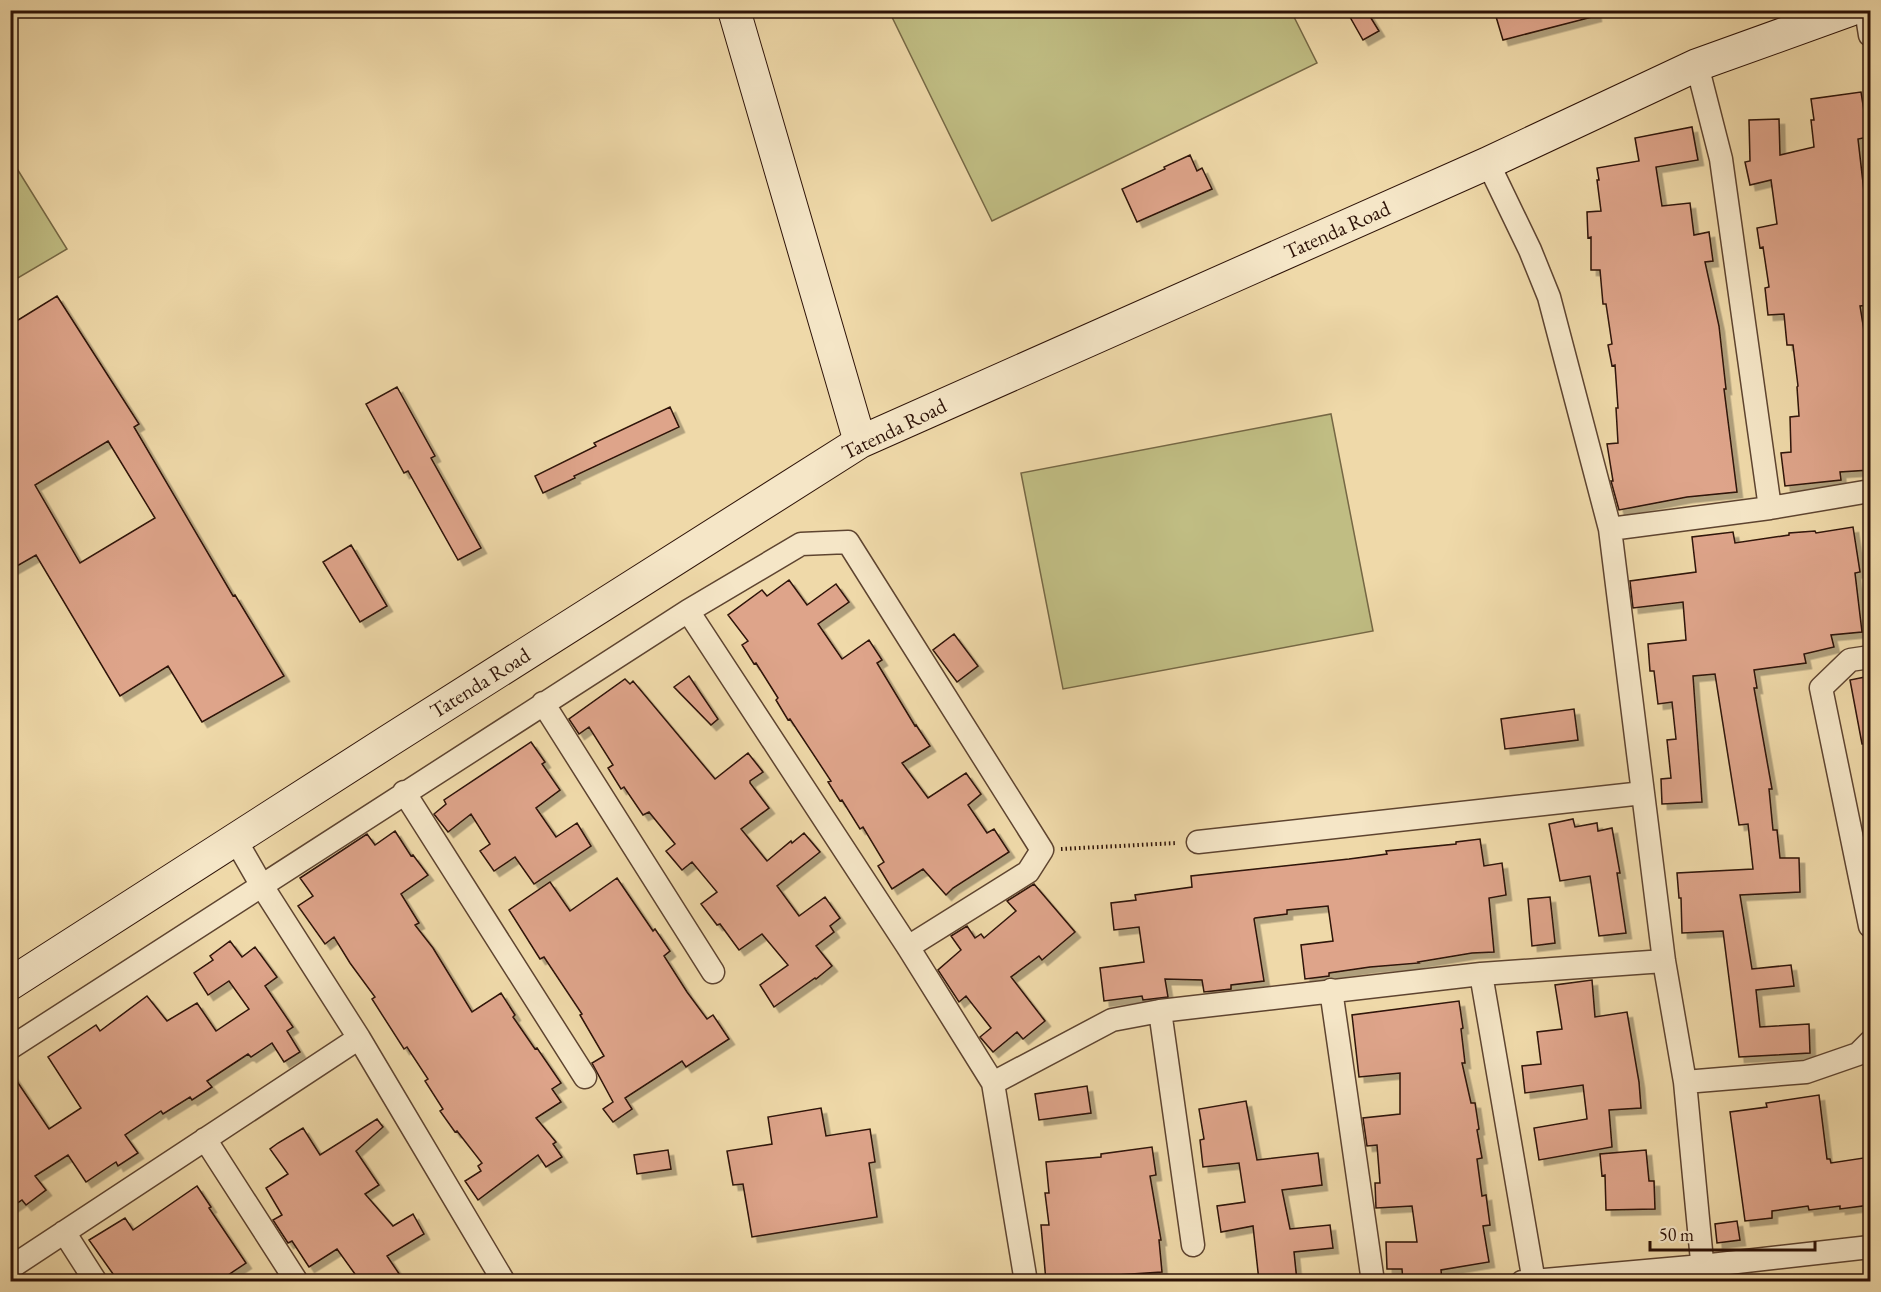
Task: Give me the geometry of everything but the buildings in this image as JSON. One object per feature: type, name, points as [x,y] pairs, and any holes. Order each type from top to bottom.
[{"type":"street","points":[[734,10],[860,442]]},
{"type":"street","name":"Tatenda Road","points":[[10,984],[860,442],[1488,163],[1697,65],[1850,10]]},
{"type":"street","points":[[1866,10],[1870,35]]},
{"type":"street","points":[[1697,65],[1721,159],[1770,508]]},
{"type":"street","points":[[1488,163],[1530,250],[1549,297],[1610,529],[1664,961],[1685,1082],[1703,1274]]},
{"type":"street","points":[[1610,529],[1770,508],[1870,491]]},
{"type":"street","points":[[10,1048],[543,703],[688,611],[801,544],[848,542],[1042,850],[1028,872],[908,946]]},
{"type":"street","points":[[688,611],[908,946],[993,1083],[1026,1281]]},
{"type":"street","points":[[1870,657],[1850,660],[1821,688],[1870,926]]},
{"type":"street","points":[[543,703],[712,972]]},
{"type":"street","points":[[404,792],[585,1077]]},
{"type":"street","points":[[1198,842],[1642,793]]},
{"type":"street","points":[[235,839],[262,886],[359,1038],[504,1281]]},
{"type":"street","points":[[993,1083],[1112,1020],[1160,1011],[1481,974],[1664,961]]},
{"type":"street","points":[[1481,974],[1530,1281],[1703,1274],[1870,1247]]},
{"type":"street","points":[[1331,990],[1373,1281]]},
{"type":"street","points":[[1160,1011],[1193,1245]]},
{"type":"street","points":[[10,1268],[359,1038]]},
{"type":"street","points":[[1685,1082],[1806,1072],[1858,1054],[1870,1042]]},
{"type":"street","points":[[205,1138],[297,1281]]},
{"type":"street","points":[[64,1232],[96,1281]]},
{"type":"path","points":[[1042,850],[1198,842]]},
{"type":"shaded area","points":[[889,11],[1291,11],[1317,63],[992,221]]},
{"type":"shaded area","points":[[11,159],[67,249],[10,282]]},
{"type":"shaded area","points":[[1331,414],[1373,631],[1063,689],[1021,473]]}]
